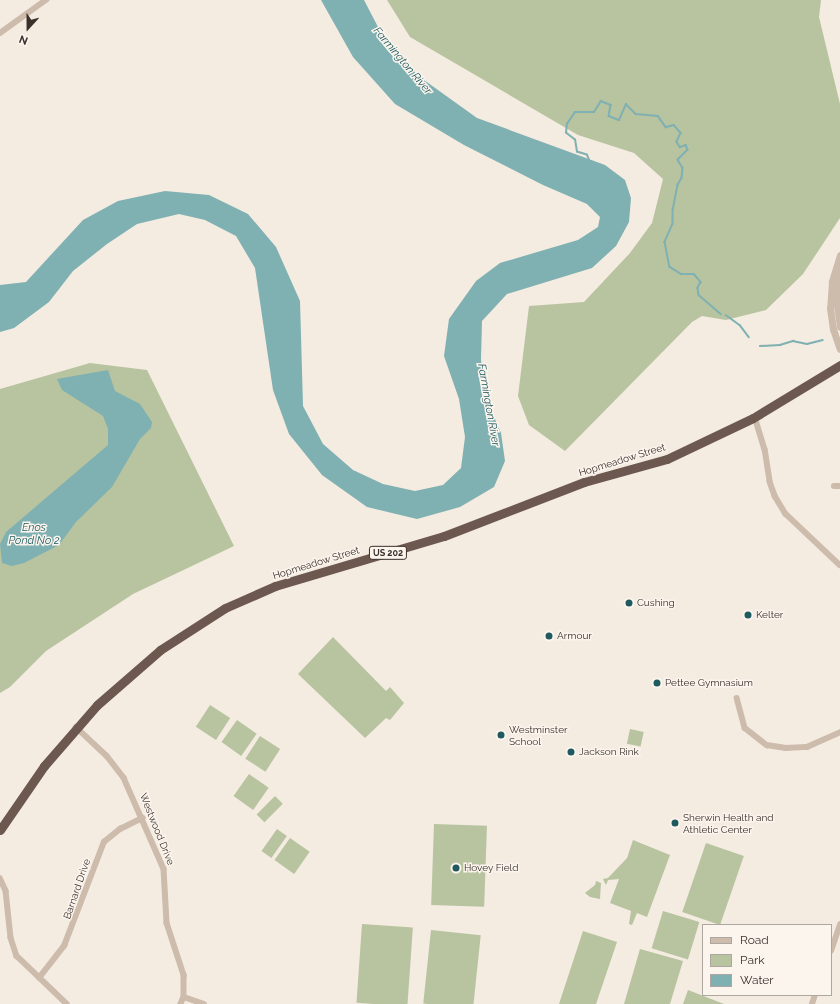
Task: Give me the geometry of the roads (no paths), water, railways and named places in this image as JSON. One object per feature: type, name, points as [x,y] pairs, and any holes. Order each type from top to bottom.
[{"type":"highway","name":"Hopmeadow Street","points":[[0,830],[44,766],[76,727],[114,688],[160,650],[225,608],[275,586],[444,536],[584,482],[667,459],[755,417],[840,365]]},
{"type":"street","points":[[0,33],[46,0]]},
{"type":"street","points":[[840,255],[832,282],[830,308],[833,329],[840,348]]},
{"type":"street","points":[[840,270],[836,298],[840,327]]},
{"type":"street","points":[[755,417],[765,449],[770,482],[778,501],[786,514],[840,565]]},
{"type":"street","points":[[737,698],[743,724],[752,735],[767,745],[786,748],[803,747],[829,739],[840,732]]},
{"type":"street","name":"Westwood Drive","points":[[76,727],[116,766],[129,786],[164,869],[167,923],[184,975],[184,998],[181,1004]]},
{"type":"street","name":"Barnard Drive","points":[[38,978],[64,946],[104,842],[120,829],[143,818]]},
{"type":"street","points":[[0,878],[6,891],[13,947],[23,964],[68,1004]]},
{"type":"street","points":[[832,948],[840,925]]},
{"type":"street","points":[[184,998],[204,1004]]},
{"type":"water","name":"Farmington River","points":[[321,0],[364,0],[378,27],[417,75],[477,118],[605,165],[625,180],[631,198],[629,222],[616,246],[592,268],[507,294],[482,321],[481,359],[484,394],[501,433],[505,461],[494,487],[460,507],[417,519],[367,507],[322,475],[289,434],[273,390],[255,268],[236,236],[205,220],[179,214],[137,224],[107,244],[73,271],[49,302],[14,328],[0,332],[0,285],[26,282],[83,220],[118,201],[165,191],[209,195],[248,214],[276,247],[300,301],[303,406],[323,444],[353,470],[383,484],[415,491],[443,485],[461,468],[465,437],[459,399],[444,356],[449,319],[476,281],[500,263],[578,240],[598,227],[600,217],[587,204],[543,185],[464,145],[395,104],[353,57]]},
{"type":"water","name":"Enos Pond No 2","points":[[108,370],[115,391],[140,404],[152,422],[151,428],[140,439],[112,487],[76,522],[59,545],[24,563],[12,566],[2,563],[0,544],[6,532],[108,445],[108,429],[103,416],[62,390],[57,379]]},
{"type":"waterway","points":[[589,160],[587,155],[577,152],[575,140],[566,133],[567,124],[575,112],[594,112],[601,101],[611,105],[609,116],[619,120],[626,104],[636,114],[658,116],[666,127],[674,125],[681,133],[677,142],[680,147],[686,145],[688,150],[678,160],[683,168],[682,178],[678,185],[673,210],[673,224],[665,242],[670,267],[681,274],[694,274],[701,282],[698,288],[699,295],[721,314]]},
{"type":"waterway","points":[[726,315],[740,325],[749,337]]},
{"type":"waterway","points":[[760,346],[780,345],[793,341],[807,344],[823,340]]},
{"type":"place","name":"Cushing","points":[[629,603]]},
{"type":"place","name":"Kelter","points":[[748,615]]},
{"type":"place","name":"Armour","points":[[549,636]]},
{"type":"place","name":"Pettee Gymnasium","points":[[657,683]]},
{"type":"place","name":"Westminster School","points":[[501,735]]},
{"type":"place","name":"Jackson Rink","points":[[571,752]]},
{"type":"place","name":"Sherwin Health and Athletic Center","points":[[675,823]]},
{"type":"place","name":"Hovey Field","points":[[456,868]]}]
